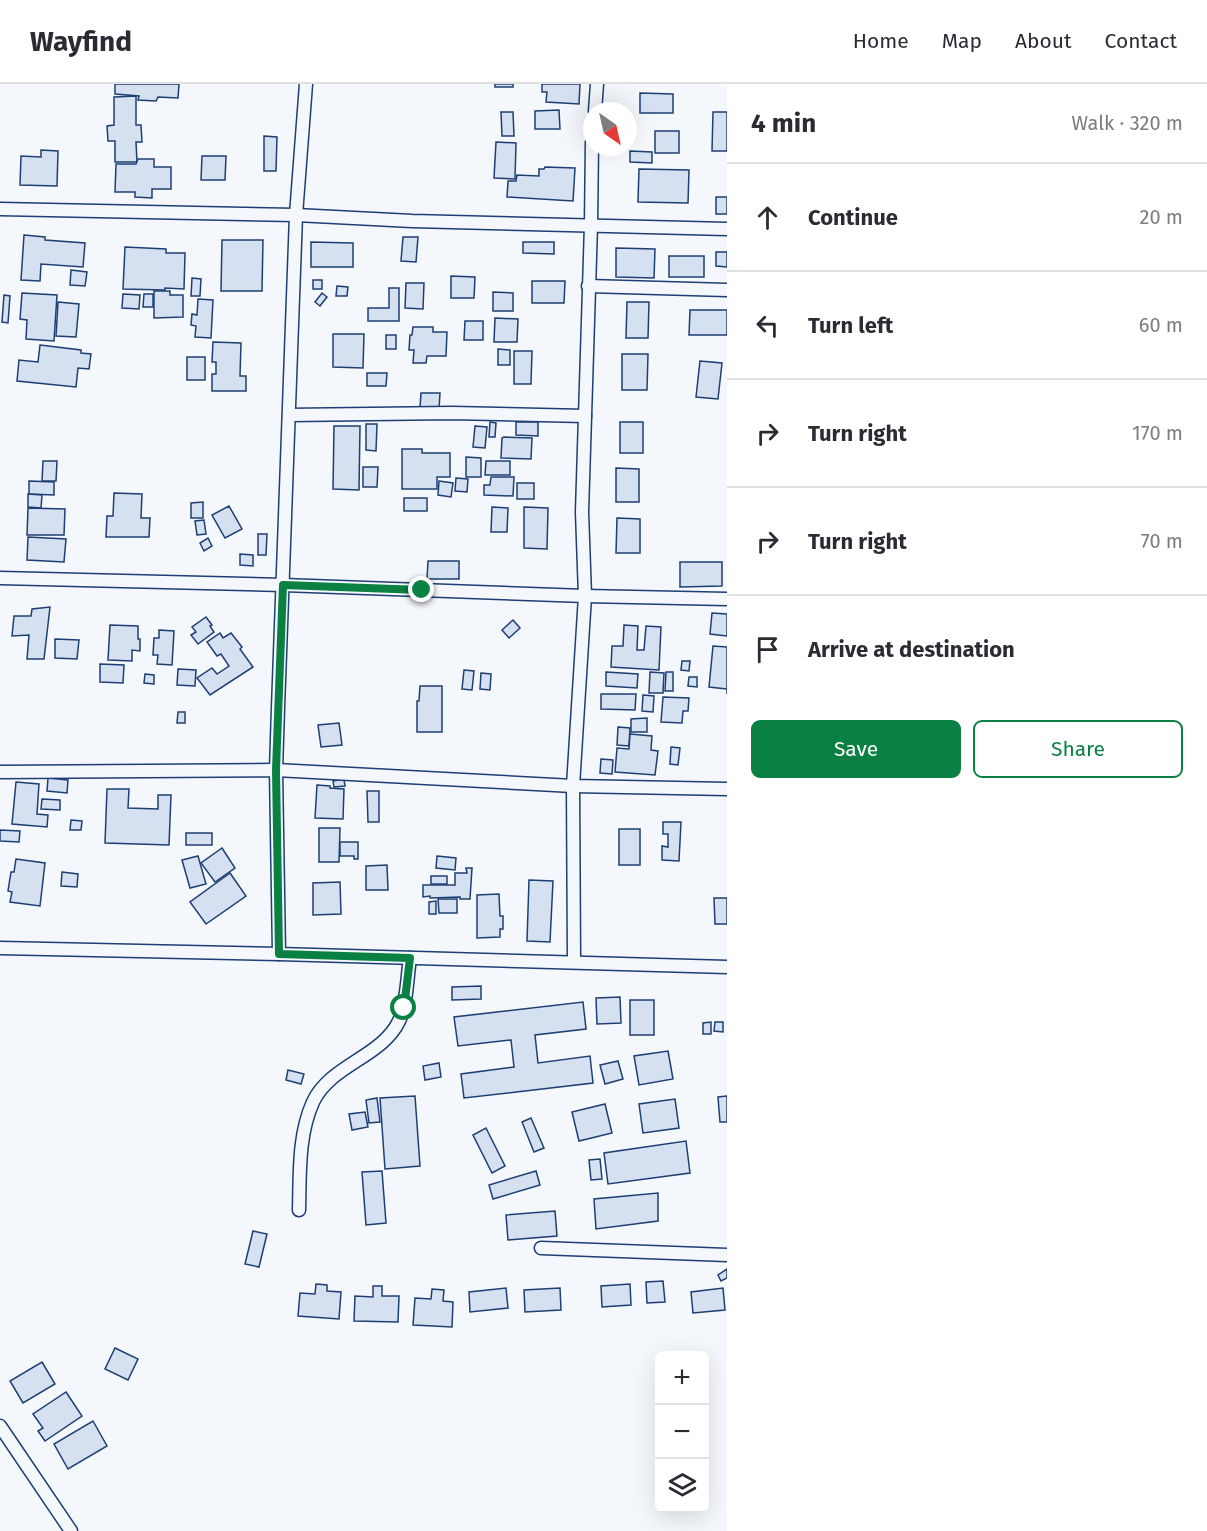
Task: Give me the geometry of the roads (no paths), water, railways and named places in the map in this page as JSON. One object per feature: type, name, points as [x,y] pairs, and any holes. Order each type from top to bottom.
[{"type":"street","points":[[279,954],[276,770],[296,215],[306,84]]},
{"type":"street","points":[[596,102],[597,84]]},
{"type":"street","points":[[574,962],[573,786],[585,596],[582,512],[592,156]]},
{"type":"street","points":[[0,209],[296,215],[412,221],[727,229]]},
{"type":"street","points":[[588,286],[727,290]]},
{"type":"street","points":[[290,415],[452,412],[585,416]]},
{"type":"street","points":[[0,578],[727,599]]},
{"type":"street","points":[[0,772],[276,770],[573,786],[727,789]]},
{"type":"street","points":[[0,948],[727,967]]},
{"type":"street","points":[[299,1210],[302,1134],[313,1101],[324,1084],[391,1034],[404,1008],[410,958]]},
{"type":"street","points":[[541,1248],[727,1256]]},
{"type":"street","points":[[0,1426],[71,1531]]}]
